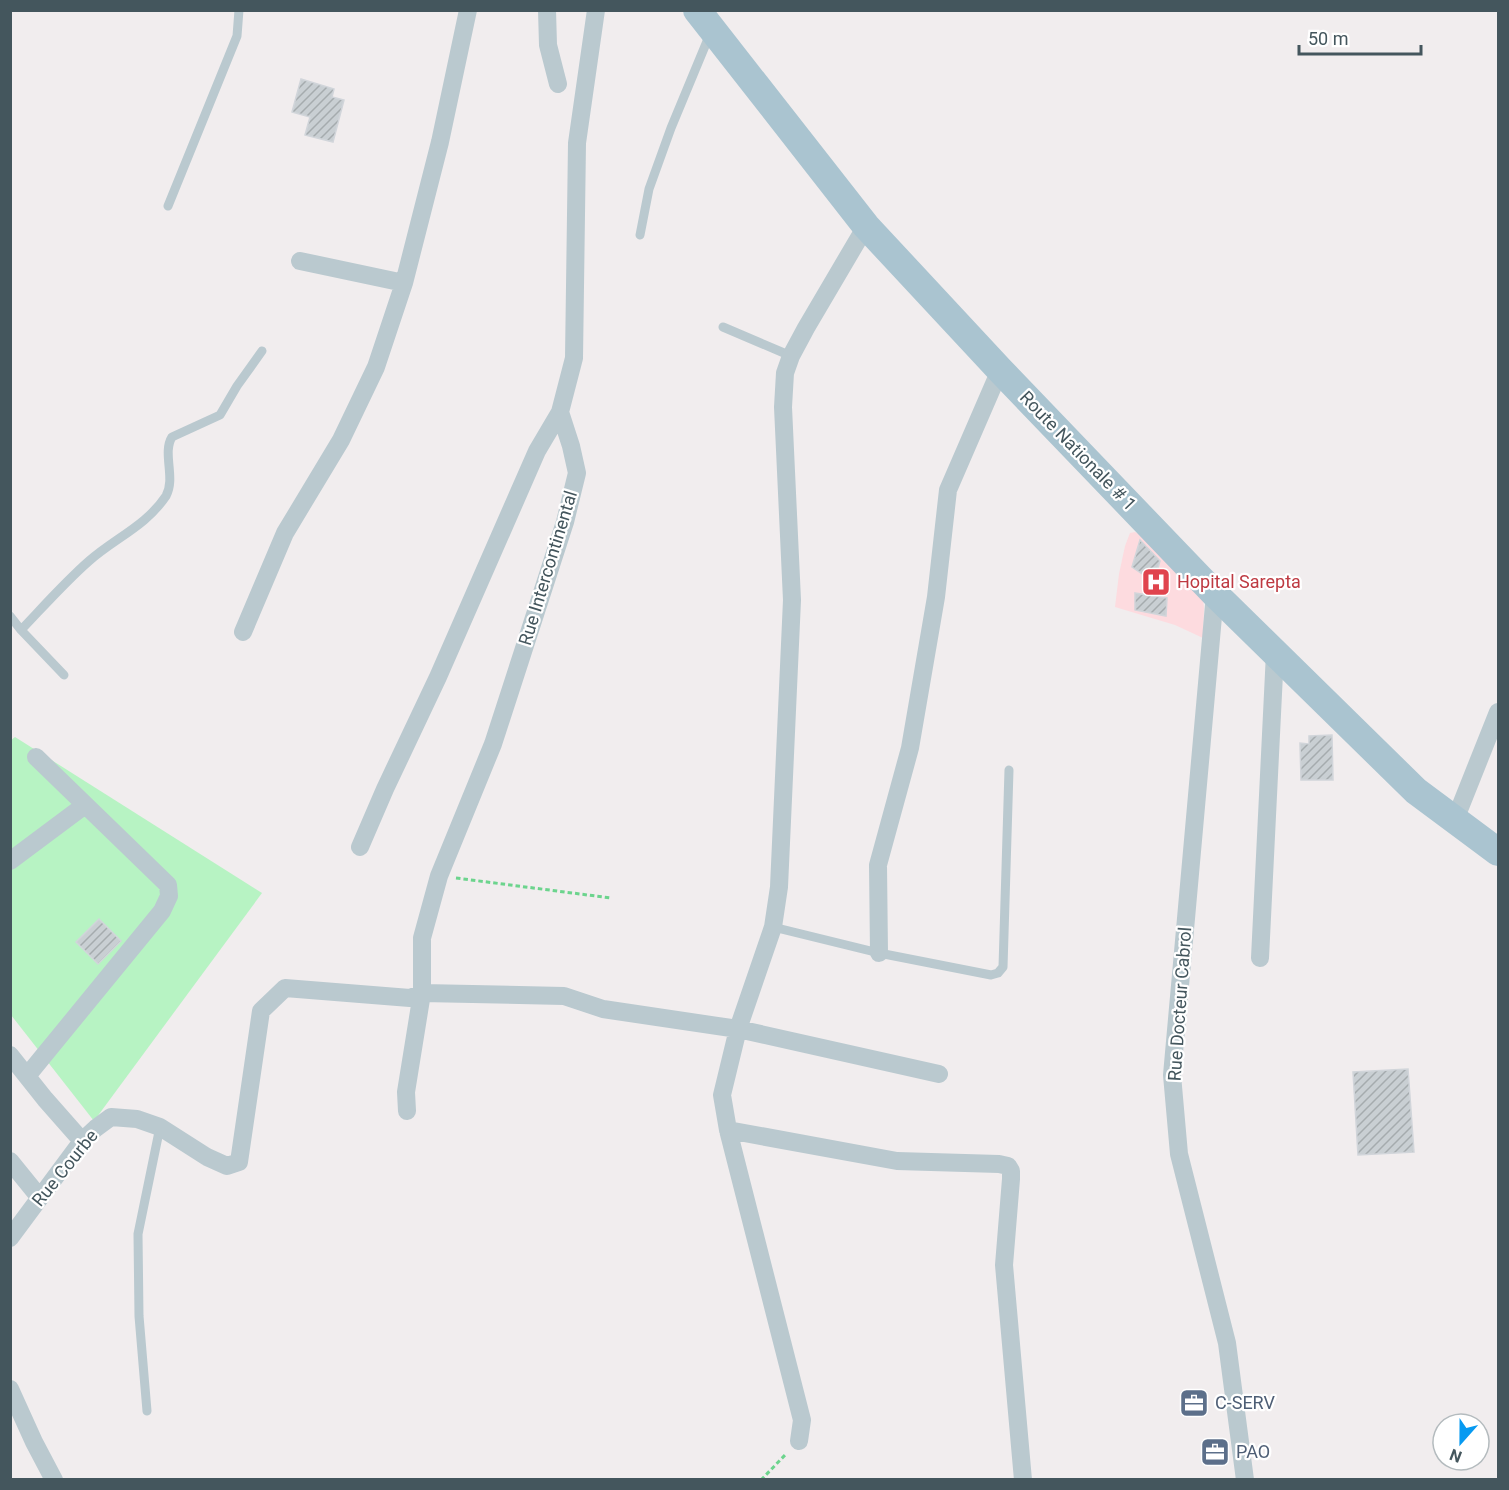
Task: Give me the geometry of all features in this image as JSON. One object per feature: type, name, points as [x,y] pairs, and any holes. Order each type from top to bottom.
[{"type":"main road","name":"Route Nationale # 1","points":[[705,20],[866,226],[1000,370],[1215,594],[1416,791],[1498,852]]},
{"type":"street","points":[[243,632],[285,532],[341,441],[376,367],[404,282],[440,142],[468,10]]},
{"type":"street","points":[[547,10],[548,45],[558,84]]},
{"type":"street","points":[[360,847],[443,666],[537,451],[560,412],[574,357],[578,143],[596,10]]},
{"type":"street","points":[[799,1441],[802,1420],[728,1130],[722,1095],[738,1029],[773,927],[779,887],[792,600],[783,407],[785,373],[791,356],[866,226]]},
{"type":"street","points":[[300,261],[404,282]]},
{"type":"street","points":[[879,953],[878,865],[910,748],[936,597],[948,490],[1000,370]]},
{"type":"street","name":"Rue Intercontinental","points":[[407,1111],[406,1092],[422,938],[440,876],[493,744],[565,522],[577,472],[560,412]]},
{"type":"street","name":"Rue Docteur Cabrol","points":[[1215,594],[1172,1074],[1179,1154],[1227,1343],[1245,1479]]},
{"type":"street","points":[[1260,958],[1275,653]]},
{"type":"street","points":[[1455,820],[1498,712]]},
{"type":"street","points":[[27,1076],[162,911],[169,896],[168,885],[36,757]]},
{"type":"street","points":[[10,861],[86,805]]},
{"type":"street","name":"Rue Courbe","points":[[10,1238],[82,1141],[111,1117],[136,1119],[160,1127],[207,1157],[227,1166],[239,1162],[261,1011],[285,988],[416,996]]},
{"type":"street","points":[[416,996],[564,996],[603,1009],[738,1029],[939,1074]]},
{"type":"street","points":[[10,1055],[82,1141]]},
{"type":"street","points":[[728,1130],[897,1161],[1008,1166],[1011,1179],[1004,1265],[1023,1479]]},
{"type":"street","points":[[10,1161],[40,1198]]},
{"type":"street","points":[[10,1389],[54,1479]]},
{"type":"lane","points":[[168,206],[237,36],[239,10]]},
{"type":"lane","points":[[640,235],[649,189],[705,20]]},
{"type":"lane","points":[[723,327],[791,356]]},
{"type":"lane","points":[[21,630],[90,560],[144,521],[166,494],[170,484],[169,446],[172,437],[220,415],[262,351]]},
{"type":"lane","points":[[10,616],[64,675]]},
{"type":"lane","points":[[773,927],[879,953],[991,975],[998,973],[1003,968],[1009,770]]},
{"type":"lane","points":[[147,1411],[139,1316],[138,1234],[160,1127]]},
{"type":"path","points":[[440,876],[611,898]]},
{"type":"path","points":[[761,1479],[799,1441]]},
{"type":"shaded area","name":"Hopital Sarepta","points":[[1135,532],[1145,537],[1202,590],[1203,638],[1175,625],[1115,607],[1125,546],[1130,533]]},
{"type":"green space","points":[[15,737],[262,893],[94,1121],[11,1015],[10,741]]},
{"type":"building","points":[[301,79],[334,89],[332,97],[344,100],[333,142],[305,135],[310,117],[292,112]]},
{"type":"building","points":[[1140,540],[1160,561],[1154,582],[1132,567]]},
{"type":"building","points":[[1135,593],[1167,598],[1166,616],[1135,610]]},
{"type":"building","points":[[1332,735],[1333,780],[1301,780],[1300,743],[1309,744],[1309,736]]},
{"type":"building","points":[[99,919],[121,941],[98,964],[76,942]]},
{"type":"building","points":[[1408,1069],[1414,1152],[1358,1155],[1353,1072]]},
{"type":"place","name":"Hopital Sarepta","points":[[1156,582]]},
{"type":"place","name":"C-SERV","points":[[1194,1403]]},
{"type":"place","name":"PAO","points":[[1215,1452]]}]
